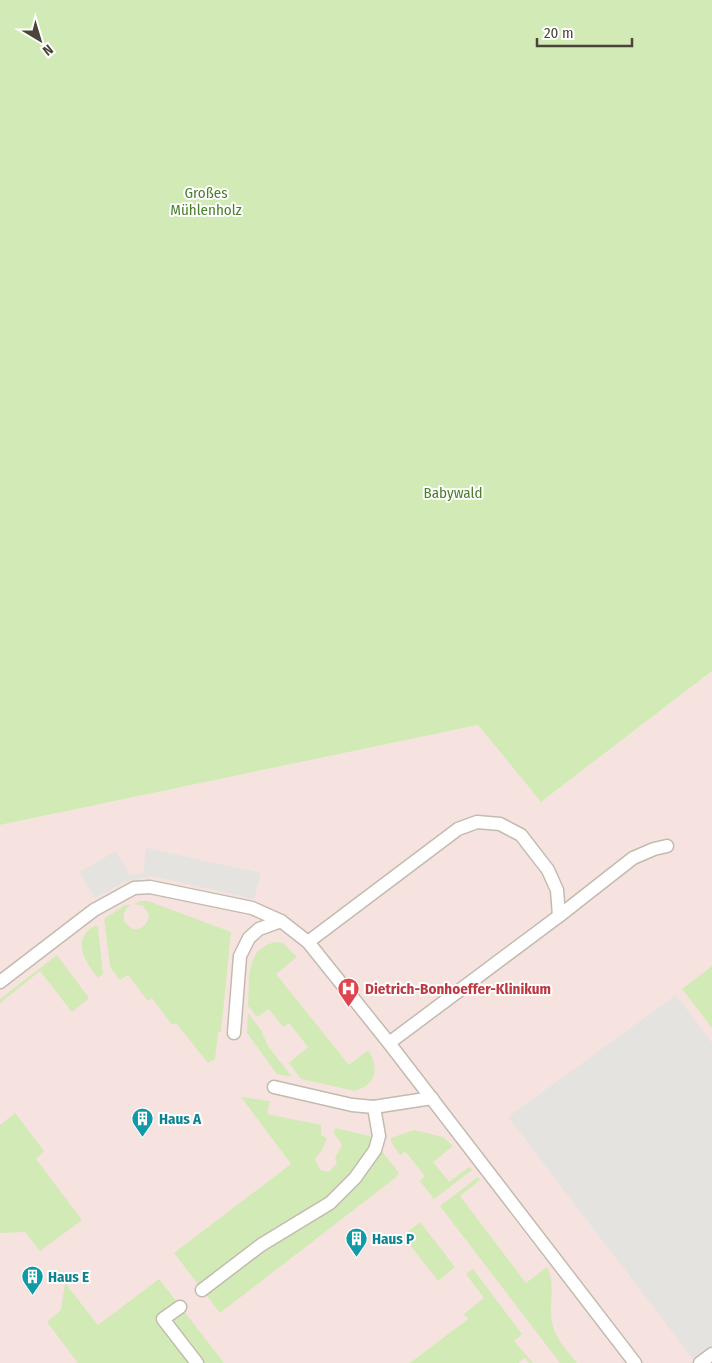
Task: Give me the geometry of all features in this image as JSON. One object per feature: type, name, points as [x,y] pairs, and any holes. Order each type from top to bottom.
[{"type":"lane","points":[[308,942],[458,829],[477,822],[500,824],[521,835],[548,870],[557,890],[559,916]]},
{"type":"lane","points":[[389,1043],[559,916],[633,858],[667,846]]},
{"type":"lane","points":[[0,982],[94,910],[134,888],[150,887],[252,908],[281,921],[308,942],[389,1043],[635,1363]]},
{"type":"lane","points":[[234,1033],[240,956],[249,938],[259,928],[281,921]]},
{"type":"lane","points":[[274,1087],[352,1105],[374,1107],[432,1098]]},
{"type":"lane","points":[[202,1290],[261,1245],[330,1202],[355,1178],[375,1150],[379,1136],[374,1107]]},
{"type":"lane","points":[[180,1307],[163,1319],[197,1363]]},
{"type":"lane","points":[[700,1363],[712,1354]]},
{"type":"shaded area","name":"Dietrich-Bonhoeffer-Klinikum","points":[[712,671],[712,966],[683,989],[712,1028],[712,1363],[0,1363],[0,825],[478,725],[541,802]]},
{"type":"shaded area","points":[[146,848],[261,873],[254,899],[152,876],[127,881],[95,898],[79,872],[116,851],[130,875],[143,873]]},
{"type":"shaded area","points":[[676,995],[712,1043],[712,1363],[696,1363],[508,1117]]},
{"type":"green space","name":"Großes Mühlenholz","points":[[0,0],[712,0],[712,671],[541,802],[478,725],[0,825]]},
{"type":"green space","points":[[140,901],[148,901],[231,932],[221,1032],[218,1032],[215,1059],[208,1063],[176,1023],[172,1025],[152,998],[148,1001],[128,975],[120,980],[110,967],[104,919],[125,905],[131,905],[124,913],[125,923],[133,929],[142,927],[146,923],[149,914],[143,906],[134,904]]},
{"type":"green space","points":[[96,925],[98,928],[103,974],[98,978],[82,950],[84,937],[88,930]]},
{"type":"green space","points":[[277,942],[283,943],[297,957],[276,974],[349,1065],[368,1050],[375,1069],[372,1080],[368,1085],[355,1091],[301,1079],[289,1063],[308,1047],[289,1023],[283,1027],[269,1009],[257,1017],[248,1006],[249,976],[254,958],[259,950],[266,945]]},
{"type":"green space","points":[[57,955],[89,998],[72,1012],[40,971],[0,1003],[0,999]]},
{"type":"green space","points":[[712,966],[712,1028],[682,989]]},
{"type":"green space","points":[[248,1013],[261,1030],[268,1046],[292,1077],[277,1074],[247,1033]]},
{"type":"green space","points":[[241,1097],[270,1101],[267,1114],[321,1125],[321,1135],[327,1138],[322,1150],[315,1159],[320,1170],[329,1172],[337,1163],[335,1158],[342,1145],[334,1133],[335,1128],[370,1136],[399,1173],[220,1313],[174,1253],[291,1164]]},
{"type":"green space","points":[[15,1113],[44,1151],[36,1159],[82,1220],[40,1251],[25,1232],[0,1233],[0,1125]]},
{"type":"green space","points":[[414,1130],[443,1137],[453,1146],[433,1162],[449,1182],[469,1167],[472,1170],[434,1199],[420,1181],[425,1176],[405,1151],[400,1155],[391,1142],[391,1138]]},
{"type":"green space","points":[[478,1177],[480,1180],[460,1196],[526,1283],[547,1267],[552,1289],[551,1319],[553,1326],[560,1341],[577,1363],[560,1363],[440,1206]]},
{"type":"green space","points":[[420,1222],[455,1267],[438,1281],[403,1236]]},
{"type":"green space","points":[[473,1269],[522,1334],[514,1341],[533,1363],[529,1363],[525,1358],[518,1363],[410,1363],[468,1319],[464,1314],[484,1298],[466,1274]]},
{"type":"green space","points":[[159,1279],[224,1363],[78,1363],[47,1322],[61,1310],[65,1283],[98,1325]]},
{"type":"place","name":"Dietrich-Bonhoeffer-Klinikum","points":[[349,1008]]},
{"type":"place","name":"Haus A","points":[[143,1138]]},
{"type":"place","name":"Haus P","points":[[356,1258]]},
{"type":"place","name":"Haus E","points":[[32,1296]]},
{"type":"park label","name":"Babywald","points":[[453,493]]}]
